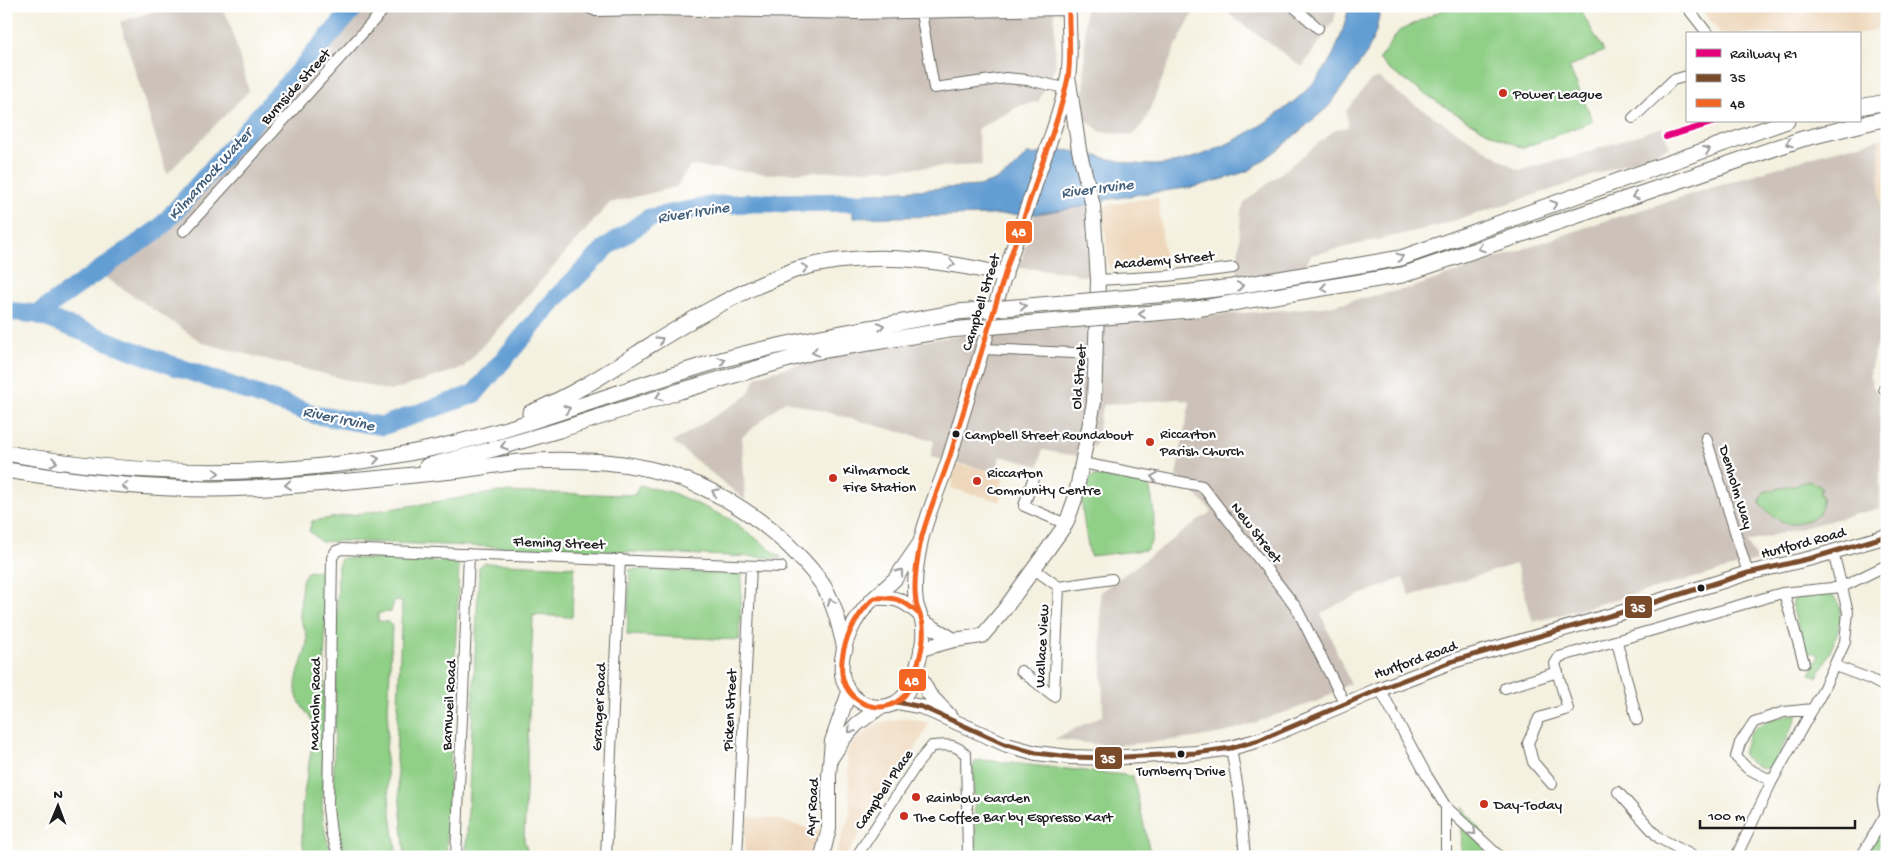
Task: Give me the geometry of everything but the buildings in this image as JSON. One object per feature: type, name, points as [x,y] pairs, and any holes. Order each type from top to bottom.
[{"type":"main road","name":"Campbell Street","points":[[920,617],[915,600],[915,586],[921,542],[943,479],[1046,147],[1058,116],[1067,82],[1069,8]]},
{"type":"main road","name":"Old Street","points":[[921,649],[954,640],[982,636],[1004,610],[1066,524],[1075,499],[1094,402],[1098,280],[1093,206],[1067,82]]},
{"type":"main road","points":[[1860,107],[1887,102]]},
{"type":"main road","points":[[1058,116],[1075,124]]},
{"type":"main road","points":[[336,481],[424,467],[494,449],[680,390],[813,352],[949,330],[1190,310],[1402,275],[1802,139],[1887,118]]},
{"type":"main road","points":[[6,453],[115,469],[228,473],[328,466],[385,458],[444,445],[518,425],[719,361],[801,342],[957,312],[1192,292],[1401,258],[1784,122]]},
{"type":"main road","points":[[444,445],[542,408],[581,388],[705,312],[751,288],[797,269],[844,261],[904,258],[935,261],[1005,275]]},
{"type":"main road","points":[[6,470],[114,485],[184,489],[247,488],[336,481],[444,472],[551,460],[589,461],[634,466],[678,476],[719,493],[767,526],[808,566],[825,588],[835,612],[845,649]]},
{"type":"main road","name":"Hurlford Road","points":[[897,702],[922,706],[1007,745],[1036,753],[1070,757],[1151,757],[1231,748],[1263,740],[1380,689],[1456,660],[1630,610],[1748,573],[1833,552],[1887,536]]},
{"type":"main road","name":"Campbell Street","points":[[874,598],[895,579],[921,542]]},
{"type":"main road","points":[[920,617],[924,629],[921,649],[909,689],[904,697],[892,706],[879,708],[864,704],[848,692],[844,683],[842,669],[845,649],[857,618],[865,606],[874,598],[890,597],[900,600],[920,617],[954,640]]},
{"type":"main road","name":"Hurlford Road","points":[[916,669],[929,694],[955,720]]},
{"type":"main road","name":"Ayr Road","points":[[822,857],[829,828],[832,741],[848,692]]},
{"type":"main road","name":"Ayr Road","points":[[831,759],[845,737],[857,724],[879,708]]},
{"type":"street","name":"Burnside Street","points":[[184,231],[387,6]]},
{"type":"street","points":[[585,6],[596,11],[651,10],[857,14],[1069,8]]},
{"type":"street","points":[[1293,6],[1318,28]]},
{"type":"street","points":[[1686,6],[1706,32]]},
{"type":"street","points":[[920,13],[934,88],[1006,78],[1067,82]]},
{"type":"street","points":[[1633,118],[1673,80],[1686,76]]},
{"type":"street","name":"Academy Street","points":[[1098,280],[1167,276],[1233,268]]},
{"type":"street","points":[[983,348],[1097,354]]},
{"type":"street","name":"Denholm Way","points":[[1706,438],[1748,573]]},
{"type":"street","name":"New Street","points":[[1082,463],[1202,486],[1296,607],[1345,704]]},
{"type":"street","points":[[1033,479],[1024,506],[1066,524]]},
{"type":"street","name":"Fleming Street","points":[[336,551],[342,549],[620,559],[780,567]]},
{"type":"street","name":"Maxholm Road","points":[[336,551],[332,558],[328,808],[330,833],[338,857]]},
{"type":"street","points":[[1736,857],[1772,781],[1835,666],[1845,642],[1848,612],[1833,552]]},
{"type":"street","name":"Barnweil Road","points":[[456,857],[469,554]]},
{"type":"street","name":"Granger Road","points":[[606,857],[620,559]]},
{"type":"street","points":[[1552,784],[1533,762],[1528,743],[1539,718],[1568,708],[1555,664],[1559,657],[1784,593],[1842,587],[1887,565]]},
{"type":"street","name":"Picken Street","points":[[737,857],[751,566]]},
{"type":"street","name":"Wallace View","points":[[1020,671],[1054,696],[1059,587],[1034,568]]},
{"type":"street","points":[[1059,587],[1112,579]]},
{"type":"street","points":[[1784,593],[1804,663]]},
{"type":"street","points":[[1617,642],[1637,720]]},
{"type":"street","points":[[1835,666],[1870,679],[1887,688]]},
{"type":"street","points":[[1505,688],[1558,672]]},
{"type":"street","points":[[1380,689],[1446,808],[1500,857]]},
{"type":"street","points":[[1772,781],[1746,768],[1736,757],[1740,743],[1754,722],[1784,712],[1812,709]]},
{"type":"street","name":"Campbell Place","points":[[856,857],[917,764],[932,746],[948,745],[959,748],[966,755],[968,857]]},
{"type":"street","points":[[1231,748],[1240,801],[1246,857]]},
{"type":"street","points":[[1861,857],[1886,814],[1882,804],[1884,790],[1887,785]]},
{"type":"street","points":[[1618,792],[1659,838],[1695,857]]},
{"type":"street","points":[[1446,808],[1446,857]]},
{"type":"shaded area","points":[[171,6],[219,6],[229,20],[249,91],[167,174],[120,22]]},
{"type":"shaded area","points":[[360,6],[1054,6],[1056,66],[1038,102],[1022,105],[977,129],[982,165],[770,174],[690,166],[676,187],[610,203],[463,368],[390,391],[203,343],[105,277]]},
{"type":"shaded area","points":[[1085,6],[1194,6],[1195,9],[1175,48],[1145,121],[1133,135],[1101,132],[1084,118]]},
{"type":"shaded area","points":[[1218,6],[1337,6],[1334,21],[1302,67]]},
{"type":"shaded area","points":[[1698,6],[1887,6],[1887,27],[1860,33],[1719,32]]},
{"type":"shaded area","points":[[1379,78],[1406,99],[1519,170],[1573,157],[1662,127],[1670,147],[1575,182],[1438,226],[1311,255],[1306,264],[1306,269],[1237,279],[1241,211],[1245,202],[1336,129],[1348,127],[1346,111],[1371,80]]},
{"type":"shaded area","points":[[1887,137],[1887,327],[1882,328],[1879,139]]},
{"type":"shaded area","points":[[1879,139],[1882,328],[1870,370],[1872,385],[1880,398],[1880,508],[1747,542],[1757,561],[1533,622],[1516,564],[1410,596],[1403,578],[1338,604],[1321,614],[1350,683],[1321,700],[1224,733],[1194,738],[1110,746],[1054,739],[1103,715],[1100,592],[1212,511],[1176,475],[1190,402],[1178,399],[1104,405],[1100,416],[1096,445],[1077,456],[1042,450],[1039,466],[1000,456],[997,472],[930,457],[934,441],[785,401],[742,437],[745,500],[673,442],[747,396],[757,376],[830,355],[978,333],[1323,307],[1414,287],[1598,223],[1817,155]]},
{"type":"shaded area","points":[[1158,197],[1165,264],[1109,270],[1104,218],[1100,206]]},
{"type":"shaded area","points":[[1087,206],[1088,276],[1079,276],[1073,272],[1019,268],[1035,214]]},
{"type":"shaded area","name":"Riccarton Community Centre","points":[[956,464],[997,472],[1003,478],[1001,502],[951,488]]},
{"type":"shaded area","points":[[899,719],[914,719],[929,723],[906,767],[845,857],[835,857],[850,813],[847,752],[856,739],[878,723]]},
{"type":"shaded area","points":[[746,817],[773,818],[820,832],[812,857],[744,857]]},
{"type":"green space","name":"Power League","points":[[1451,6],[1578,6],[1604,51],[1569,67],[1593,121],[1523,148],[1487,132],[1454,112],[1388,69],[1379,59],[1399,31]]},
{"type":"green space","points":[[1098,475],[1146,484],[1149,487],[1154,529],[1150,544],[1146,550],[1090,556],[1082,494],[1085,482]]},
{"type":"green space","points":[[1810,481],[1820,486],[1822,490],[1820,495],[1822,495],[1822,507],[1818,515],[1808,520],[1792,524],[1781,522],[1760,505],[1764,492]]},
{"type":"green space","points":[[639,485],[671,492],[730,519],[782,558],[340,541],[321,542],[309,531],[312,521],[499,492],[635,495]]},
{"type":"green space","points":[[341,559],[454,562],[459,566],[446,857],[405,857],[396,759],[402,602],[394,601],[391,612],[378,613],[378,621],[389,622],[392,625],[386,759],[397,857],[346,857],[336,828],[333,814],[338,566]]},
{"type":"green space","points":[[484,563],[574,567],[572,617],[533,615],[524,840],[529,857],[466,857],[479,567]]},
{"type":"green space","points":[[630,569],[742,574],[739,640],[627,635]]},
{"type":"green space","points":[[319,570],[326,577],[322,813],[326,836],[333,857],[305,857],[302,837],[302,806],[315,726],[298,700],[296,681],[305,653],[307,639],[300,617],[302,581],[307,572]]},
{"type":"green space","points":[[1826,593],[1835,599],[1840,608],[1840,620],[1833,646],[1817,678],[1810,674],[1819,656],[1813,652],[1808,655],[1805,651],[1792,606],[1795,596]]},
{"type":"green space","points":[[1792,714],[1798,715],[1772,768],[1760,767],[1743,755],[1745,744],[1753,730],[1766,722]]},
{"type":"green space","points":[[982,760],[1133,776],[1151,857],[976,857],[973,766],[975,762]]},
{"type":"green space","points":[[1463,807],[1500,857],[1470,857],[1461,854]]},
{"type":"green space","points":[[1887,826],[1887,857],[1865,857],[1874,841]]},
{"type":"water","points":[[1349,6],[1381,6],[1376,31],[1367,53],[1329,106],[1280,148],[1250,170],[1194,187],[1105,200],[1087,206],[1035,214],[853,218],[853,194],[978,186],[994,181],[1006,174],[1027,154],[1061,150],[1073,151],[1131,163],[1155,165],[1199,156],[1224,146],[1271,118],[1311,86],[1333,55]]},
{"type":"waterway","name":"Kilmarnock Water","points":[[37,314],[160,228],[356,6]]},
{"type":"waterway","name":"River Irvine","points":[[6,311],[37,314],[166,363],[316,415],[382,426],[474,394],[557,297],[608,246],[649,218],[710,206],[746,203],[878,202]]},
{"type":"rail line","name":"R1","points":[[1666,137],[1715,122]]},
{"type":"transit line","name":"48","points":[[918,613],[898,600],[874,598],[855,623],[843,653],[842,674],[846,686],[853,696],[862,703],[884,707],[895,703],[904,696],[911,684],[918,663],[922,648],[923,624],[917,605],[915,587],[921,540],[950,456],[1007,266],[1065,91],[1070,51],[1069,6]]},
{"type":"transit line","name":"35","points":[[897,702],[922,707],[1007,745],[1036,753],[1070,757],[1107,758],[1196,753],[1231,748],[1263,739],[1380,689],[1456,660],[1630,610],[1748,573],[1812,558],[1887,536]]},
{"type":"place","name":"Power League","points":[[1503,93]]},
{"type":"place","name":"Campbell Street Roundabout","points":[[956,434]]},
{"type":"place","name":"Riccarton Parish Church","points":[[1150,442]]},
{"type":"place","name":"Kilmarnock Fire Station","points":[[833,478]]},
{"type":"place","name":"Riccarton Community Centre","points":[[977,481]]},
{"type":"place","name":"Turnberry Drive","points":[[1181,754]]},
{"type":"place","name":"Rainbow Garden","points":[[916,797]]},
{"type":"place","name":"Day-Today","points":[[1484,804]]},
{"type":"place","name":"The Coffee Bar by Espresso Kart","points":[[904,816]]}]
